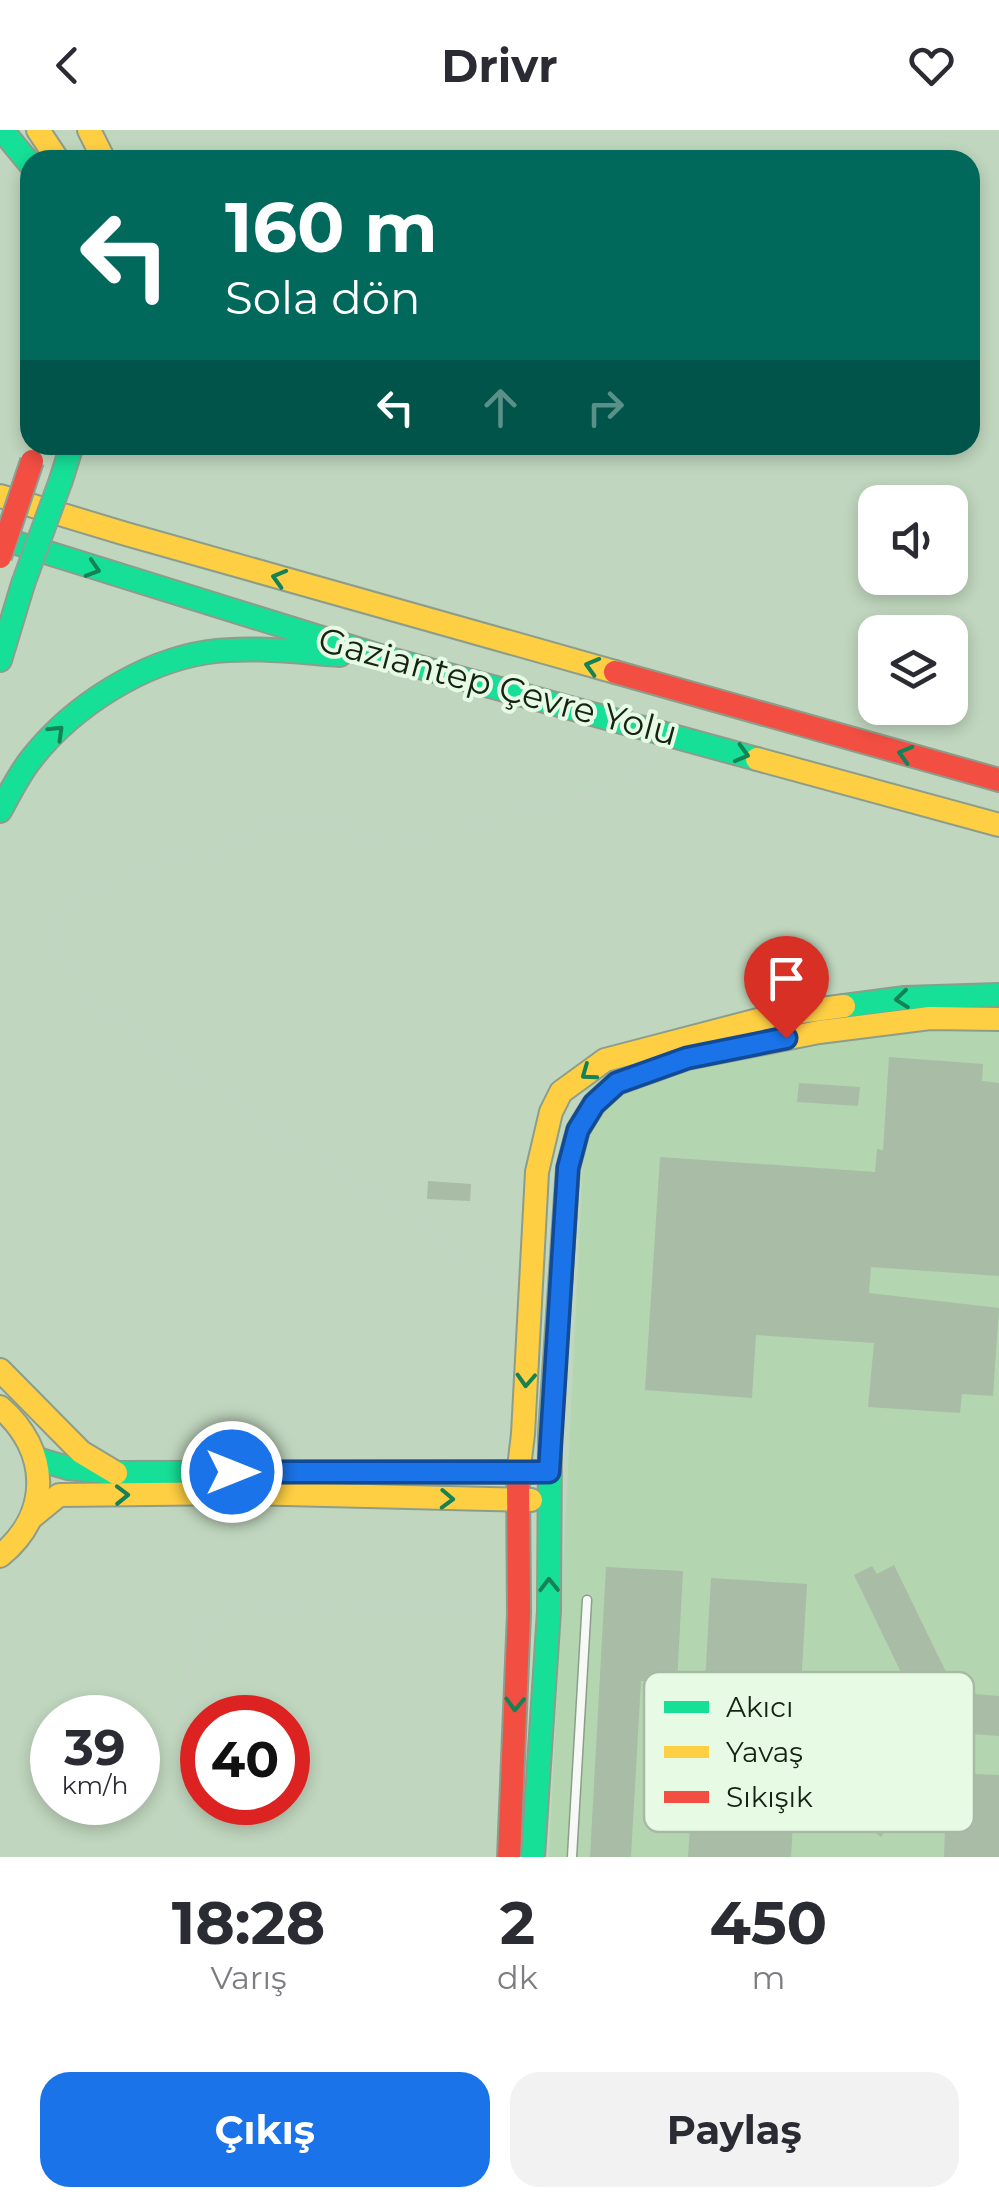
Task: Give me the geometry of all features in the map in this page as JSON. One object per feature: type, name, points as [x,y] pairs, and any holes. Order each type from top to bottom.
[{"type":"main road","points":[[2,130],[20,152]]},
{"type":"main road","points":[[0,557],[33,455]]},
{"type":"main road","points":[[0,660],[69,455]]},
{"type":"main road","name":"Gaziantep Çevre Yolu","points":[[0,496],[999,780]]},
{"type":"main road","name":"Gaziantep Çevre Yolu","points":[[0,538],[383,657],[999,826]]},
{"type":"main road","points":[[0,811],[36,752],[75,715],[114,688],[171,661],[228,650],[383,657]]},
{"type":"main road","points":[[510,1857],[519,1613],[518,1472],[537,1172],[551,1112],[561,1092],[605,1060],[777,1015],[905,998],[999,995]]},
{"type":"main road","points":[[533,1857],[549,1611],[549,1472],[568,1168],[578,1130],[594,1104],[617,1083],[687,1058],[818,1032],[930,1018],[999,1019]]},
{"type":"main road","points":[[0,1370],[81,1452],[116,1473]]},
{"type":"main road","points":[[0,1407],[25,1432],[37,1459],[40,1488],[32,1517],[17,1542],[0,1556]]},
{"type":"main road","points":[[37,1459],[68,1468],[116,1473],[549,1472]]},
{"type":"main road","points":[[32,1517],[59,1496],[244,1493],[548,1499]]},
{"type":"lane","points":[[572,1857],[587,1600]]},
{"type":"path","points":[[530,1309],[410,1218],[243,1112],[158,1050],[100,1002],[80,980],[64,957],[51,924],[58,910],[113,880],[166,862],[185,861],[266,825],[415,838],[540,806],[595,797],[638,768],[654,730]]},
{"type":"path","points":[[175,1857],[186,1689],[194,1646],[206,1623],[233,1606],[519,1613]]},
{"type":"shaded area","points":[[999,1014],[999,1857],[549,1857],[587,1083],[645,1058],[782,1025],[866,1017]]},
{"type":"building","points":[[889,1057],[983,1064],[982,1081],[999,1083],[999,1276],[871,1267],[869,1293],[999,1308],[993,1396],[962,1394],[960,1413],[868,1407],[874,1343],[756,1335],[752,1398],[645,1390],[660,1157],[875,1172],[877,1149],[883,1150]]},
{"type":"building","points":[[799,1083],[860,1087],[858,1106],[797,1102]]},
{"type":"building","points":[[428,1181],[471,1184],[470,1201],[427,1199]]},
{"type":"building","points":[[894,1565],[946,1672],[901,1672],[854,1575],[872,1566],[877,1574]]},
{"type":"building","points":[[606,1567],[683,1571],[678,1672],[644,1672],[641,1681],[631,1857],[590,1857]]},
{"type":"building","points":[[711,1578],[807,1584],[802,1672],[706,1672]]},
{"type":"building","points":[[974,1693],[999,1696],[999,1736],[974,1734]]},
{"type":"building","points":[[974,1774],[999,1775],[999,1857],[944,1857],[945,1832],[974,1832]]},
{"type":"building","points":[[690,1832],[792,1832],[791,1857],[688,1857]]},
{"type":"traffic: fast","points":[[2,130],[20,152]]},
{"type":"traffic: fast","points":[[61,480],[69,455]]},
{"type":"traffic: fast","points":[[23,584],[61,480]]},
{"type":"traffic: fast","points":[[0,538],[383,657],[757,759]]},
{"type":"traffic: fast","points":[[0,660],[23,584]]},
{"type":"traffic: fast","points":[[0,811],[23,771],[49,739],[88,704],[134,676],[183,657],[225,650],[340,655]]},
{"type":"traffic: fast","points":[[844,1006],[905,998],[999,995]]},
{"type":"traffic: fast","points":[[533,1857],[549,1611],[550,1434],[566,1196]]},
{"type":"traffic: fast","points":[[37,1459],[68,1468],[116,1473],[532,1472]]},
{"type":"traffic: slow","points":[[38,130],[51,150]]},
{"type":"traffic: slow","points":[[89,130],[99,150]]},
{"type":"traffic: slow","points":[[0,496],[615,672]]},
{"type":"traffic: slow","points":[[757,759],[999,825]]},
{"type":"traffic: slow","points":[[518,1476],[537,1172],[551,1112],[561,1092],[605,1060],[777,1015],[844,1006]]},
{"type":"traffic: slow","points":[[566,1196],[568,1168],[578,1130],[594,1104],[617,1083],[687,1058],[819,1032],[930,1018],[999,1019]]},
{"type":"traffic: slow","points":[[0,1370],[81,1452],[116,1473]]},
{"type":"traffic: slow","points":[[0,1407],[28,1443],[36,1462],[38,1482],[29,1521],[0,1556]]},
{"type":"traffic: slow","points":[[32,1517],[59,1495],[244,1493],[531,1500]]},
{"type":"traffic: jam","points":[[0,557],[32,461]]},
{"type":"traffic: jam","points":[[615,672],[999,780]]},
{"type":"traffic: jam","points":[[509,1857],[519,1613],[518,1476]]},
{"type":"route","points":[[232,1472],[549,1472],[568,1168],[578,1130],[594,1104],[617,1083],[687,1058],[786,1038]]}]
